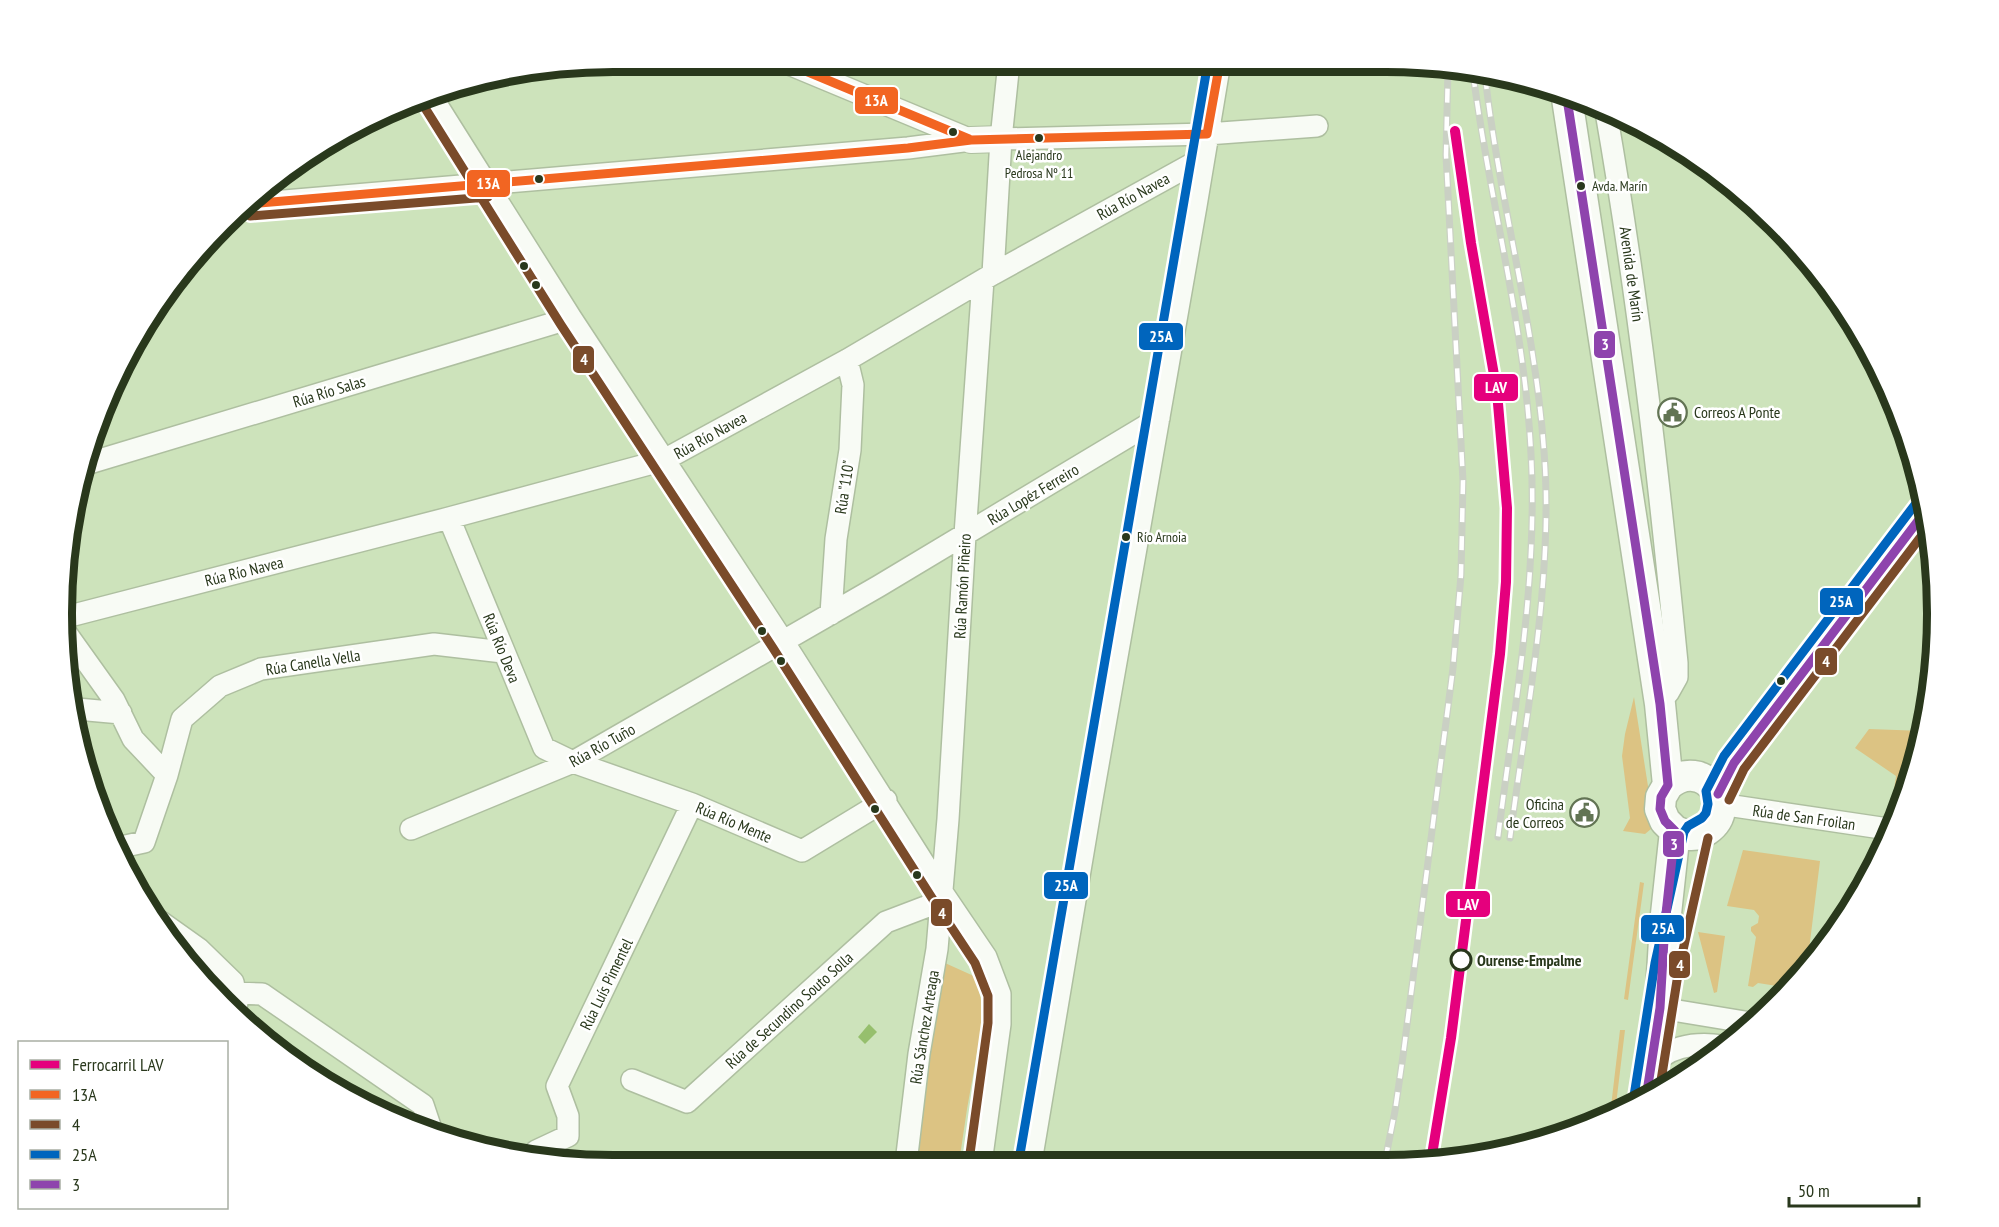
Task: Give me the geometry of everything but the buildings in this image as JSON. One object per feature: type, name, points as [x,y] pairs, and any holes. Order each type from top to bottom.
[{"type":"main road","name":"Avenida de Marín","points":[[1568,104],[1621,446],[1661,631],[1659,702],[1677,780]]},
{"type":"main road","points":[[1705,779],[1714,788],[1719,799],[1719,813],[1714,823],[1703,832],[1685,833],[1665,821],[1660,809],[1661,797],[1677,780],[1705,779]]},
{"type":"main road","points":[[1648,1085],[1659,1008],[1686,875],[1685,833]]},
{"type":"street","points":[[825,72],[971,140]]},
{"type":"street","name":"Rúa Ramón Piñeiro","points":[[942,892],[965,535],[1008,72]]},
{"type":"street","points":[[1032,1155],[1218,72]]},
{"type":"street","points":[[435,102],[571,318],[783,641],[886,800],[942,892],[986,957],[1000,994],[1000,1024],[982,1155]]},
{"type":"street","points":[[919,146],[923,119]]},
{"type":"street","name":"Avenida de Marín","points":[[1607,120],[1627,234],[1654,437],[1661,631]]},
{"type":"street","points":[[260,203],[487,185],[971,140],[1207,134],[1317,126]]},
{"type":"street","name":"Rúa Río Navea","points":[[72,615],[664,460],[847,360],[988,277],[1203,158]]},
{"type":"street","name":"Rúa Río Salas","points":[[94,462],[571,318]]},
{"type":"street","name":"Rúa \"110\"","points":[[831,614],[836,539],[850,450],[853,386],[847,360]]},
{"type":"street","name":"Rúa Lopéz Ferreiro","points":[[783,641],[1159,418]]},
{"type":"street","points":[[1621,446],[1654,437]]},
{"type":"street","name":"Rúa Río Deva","points":[[449,518],[544,748],[573,762]]},
{"type":"street","points":[[1719,799],[1734,763],[1919,520]]},
{"type":"street","name":"Rúa Río Tuño","points":[[411,829],[573,762],[783,641]]},
{"type":"street","points":[[73,642],[114,700],[133,739],[167,775]]},
{"type":"street","name":"Rúa Canella Vella","points":[[125,846],[144,842],[167,775],[182,719],[220,686],[261,669],[434,644],[503,652]]},
{"type":"street","points":[[81,709],[121,713]]},
{"type":"street","name":"Rúa Río Mente","points":[[573,762],[692,804],[802,851],[886,800]]},
{"type":"street","name":"Rúa de San Froilan","points":[[1719,799],[1880,834]]},
{"type":"street","name":"Rúa Luís Pimentel","points":[[539,1149],[568,1136],[568,1116],[557,1086],[692,804]]},
{"type":"street","name":"Rúa de Secundino Souto Solla","points":[[632,1080],[687,1102],[886,922],[928,906],[942,892]]},
{"type":"street","name":"Rúa Sánchez Arteaga","points":[[907,1155],[919,1054],[937,949],[942,892]]},
{"type":"street","points":[[178,934],[199,949],[233,982],[235,999],[262,994],[423,1105],[429,1122]]},
{"type":"street","points":[[1659,1008],[1742,1022]]},
{"type":"street","points":[[1648,1085],[1654,1063],[1661,1057],[1695,1044],[1712,1045]]},
{"type":"shaded area","points":[[1634,697],[1653,818],[1651,829],[1645,834],[1623,831],[1630,818],[1622,756]]},
{"type":"shaded area","points":[[1869,729],[1914,731],[1892,805],[1896,776],[1855,748]]},
{"type":"shaded area","points":[[1743,850],[1820,861],[1809,951],[1778,986],[1758,983],[1753,987],[1748,986],[1756,937],[1751,927],[1758,923],[1759,916],[1754,910],[1727,906]]},
{"type":"shaded area","points":[[1640,882],[1644,883],[1628,1000],[1624,999]]},
{"type":"shaded area","points":[[1698,932],[1725,936],[1717,992],[1714,993]]},
{"type":"shaded area","points":[[945,963],[976,977],[984,1014],[960,1155],[912,1155]]},
{"type":"shaded area","points":[[869,1024],[877,1032],[865,1044],[858,1037]]},
{"type":"shaded area","points":[[1620,1030],[1625,1030],[1616,1103],[1611,1106]]},
{"type":"railway","points":[[1386,1155],[1403,1056],[1453,668],[1461,575],[1463,481],[1446,155],[1448,76]]},
{"type":"railway","points":[[1474,80],[1522,358],[1531,454],[1532,502],[1528,598],[1498,837]]},
{"type":"railway","points":[[1486,81],[1499,169],[1533,356],[1544,451],[1546,499],[1542,596],[1537,645],[1510,838]]},
{"type":"rail line","name":"LAV","points":[[1432,1153],[1451,1038],[1500,654],[1506,582],[1507,508],[1497,392],[1471,243],[1455,131]]},
{"type":"transit line","name":"13A","points":[[808,72],[969,139]]},
{"type":"transit line","name":"25A","points":[[1020,1155],[1206,72]]},
{"type":"transit line","name":"13A","points":[[1207,134],[1218,72]]},
{"type":"transit line","name":"3","points":[[1568,104],[1660,704],[1668,785],[1661,797],[1660,809],[1665,821],[1675,831],[1665,923],[1660,1008],[1648,1087]]},
{"type":"transit line","name":"4","points":[[424,106],[561,325],[773,648],[975,963],[988,996],[988,1023],[970,1155]]},
{"type":"transit line","name":"13A","points":[[260,203],[908,148],[971,140],[1207,134]]},
{"type":"transit line","name":"4","points":[[250,216],[488,197]]},
{"type":"transit line","name":"25A","points":[[1634,1094],[1655,963],[1684,832],[1688,826],[1706,813],[1708,804],[1706,791],[1724,756],[1916,503]]},
{"type":"transit line","name":"3","points":[[1718,794],[1734,763],[1919,520]]},
{"type":"transit line","name":"4","points":[[1729,800],[1744,769],[1921,536]]},
{"type":"transit line","name":"4","points":[[1661,1079],[1679,968],[1708,838]]},
{"type":"place","name":"Alejandro Pedrosa Nº 11","points":[[1039,138]]},
{"type":"place","name":"Avda. Marín","points":[[1581,186]]},
{"type":"place","name":"Correos A Ponte","points":[[1673,412]]},
{"type":"place","name":"Río Arnoia","points":[[1126,537]]},
{"type":"place","name":"Oficina de Correos","points":[[1585,813]]},
{"type":"place","name":"Ourense-Empalme","points":[[1461,960]]}]
